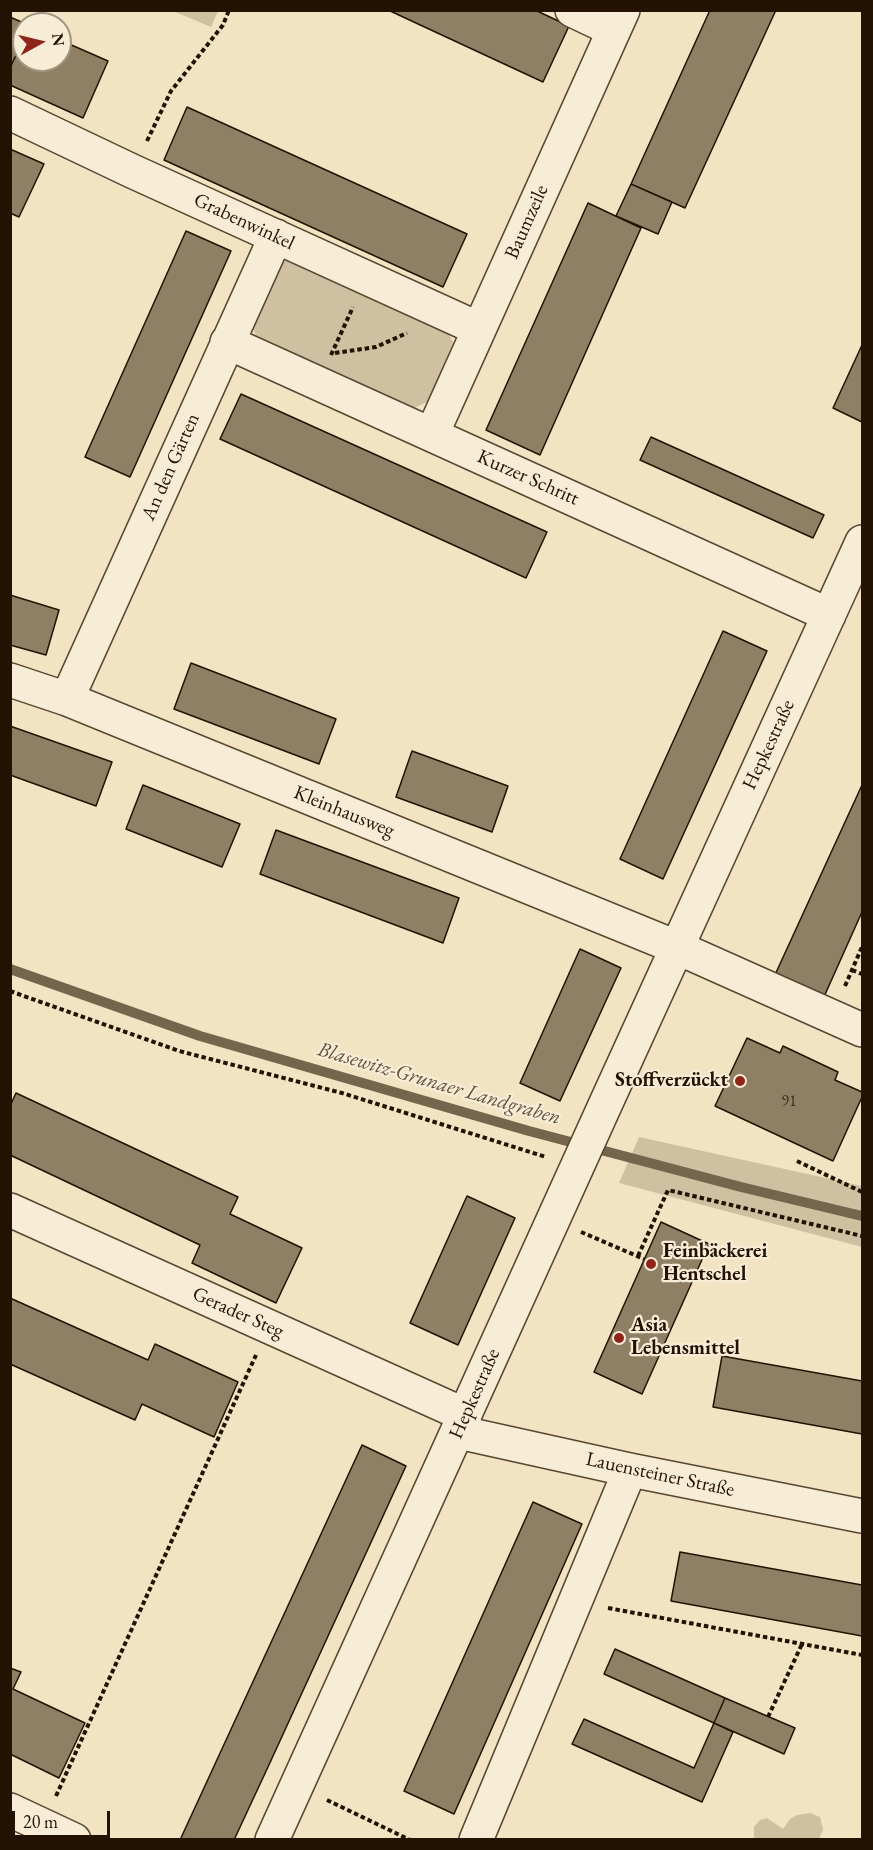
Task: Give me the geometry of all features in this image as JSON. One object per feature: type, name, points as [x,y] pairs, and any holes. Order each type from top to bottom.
[{"type":"street","points":[[572,10],[619,20]]},
{"type":"street","name":"Baumzeile","points":[[432,434],[619,20]]},
{"type":"street","name":"Grabenwinkel","points":[[10,113],[479,329]]},
{"type":"street","name":"An den Gärten","points":[[67,699],[276,236]]},
{"type":"street","name":"Kurzer Schritt","points":[[227,342],[321,368],[432,434],[830,615]]},
{"type":"street","name":"Hepkestraße","points":[[272,1839],[862,542]]},
{"type":"street","name":"Kleinhausweg","points":[[10,680],[67,699],[676,947]]},
{"type":"street","points":[[676,947],[862,1030]]},
{"type":"street","name":"Gerader Steg","points":[[10,1210],[268,1327],[462,1424]]},
{"type":"street","name":"Lauensteiner Straße","points":[[462,1424],[630,1470],[862,1516]]},
{"type":"street","points":[[476,1839],[630,1470]]},
{"type":"street","points":[[10,1810],[74,1839]]},
{"type":"path","points":[[132,171],[171,91],[223,25],[229,10]]},
{"type":"path","points":[[321,368],[332,353],[366,278]]},
{"type":"path","points":[[321,368],[332,353],[376,347],[392,341],[415,327],[435,310]]},
{"type":"path","points":[[831,1016],[862,947]]},
{"type":"path","points":[[852,970],[862,974]]},
{"type":"path","points":[[10,991],[179,1051],[342,1093],[578,1167]]},
{"type":"path","points":[[797,1161],[862,1192]]},
{"type":"path","points":[[638,1256],[668,1190],[862,1236]]},
{"type":"path","points":[[554,1220],[644,1259]]},
{"type":"path","points":[[43,1825],[268,1327]]},
{"type":"path","points":[[574,1602],[862,1654]]},
{"type":"path","points":[[768,1717],[802,1644]]},
{"type":"path","points":[[297,1785],[410,1839]]},
{"type":"shaded area","points":[[173,11],[218,11],[211,27]]},
{"type":"shaded area","points":[[293,260],[447,331],[453,342],[429,401],[414,408],[256,337],[252,324],[281,261]]},
{"type":"shaded area","points":[[639,1137],[862,1186],[862,1247],[619,1183]]},
{"type":"shaded area","points":[[810,1813],[820,1817],[823,1830],[819,1839],[754,1839],[754,1827],[760,1820],[767,1818],[783,1829],[790,1819],[797,1815]]},
{"type":"building","points":[[388,10],[535,10],[569,26],[543,82]]},
{"type":"building","points":[[710,10],[776,10],[685,208],[631,184]]},
{"type":"building","points":[[10,17],[12,18],[12,64],[10,68]]},
{"type":"building","points":[[72,45],[108,61],[83,118],[10,85],[12,64],[12,72],[72,72]]},
{"type":"building","points":[[187,107],[467,234],[443,287],[164,160]]},
{"type":"building","points":[[10,149],[44,164],[19,217],[10,213]]},
{"type":"building","points":[[631,184],[672,202],[658,234],[616,216]]},
{"type":"building","points":[[588,203],[641,228],[540,455],[486,430]]},
{"type":"building","points":[[186,231],[231,251],[130,477],[85,457]]},
{"type":"building","points":[[862,345],[862,422],[833,408]]},
{"type":"building","points":[[241,394],[547,532],[526,578],[220,439]]},
{"type":"building","points":[[651,437],[824,515],[813,538],[640,460]]},
{"type":"building","points":[[10,595],[59,610],[46,655],[10,645]]},
{"type":"building","points":[[723,631],[767,651],[663,879],[620,859]]},
{"type":"building","points":[[191,663],[336,719],[319,764],[174,709]]},
{"type":"building","points":[[10,726],[112,762],[96,806],[10,775]]},
{"type":"building","points":[[412,751],[508,786],[492,832],[396,797]]},
{"type":"building","points":[[143,785],[240,824],[222,867],[126,829]]},
{"type":"building","points":[[862,785],[862,912],[823,999],[774,977]]},
{"type":"building","points":[[276,830],[459,898],[443,943],[260,874]]},
{"type":"building","points":[[580,949],[621,968],[560,1101],[520,1083]]},
{"type":"building","points":[[747,1038],[780,1053],[783,1046],[838,1072],[835,1080],[862,1092],[862,1097],[833,1161],[715,1106]]},
{"type":"building","points":[[16,1093],[238,1197],[230,1214],[302,1248],[276,1303],[192,1263],[200,1245],[10,1155],[10,1106]]},
{"type":"building","points":[[467,1196],[515,1218],[458,1345],[410,1323]]},
{"type":"building","points":[[661,1222],[709,1244],[642,1394],[594,1372]]},
{"type":"building","points":[[10,1298],[148,1360],[155,1344],[238,1382],[214,1437],[142,1404],[135,1420],[10,1364]]},
{"type":"building","points":[[722,1356],[862,1381],[862,1434],[713,1407]]},
{"type":"building","points":[[362,1445],[406,1466],[268,1767],[234,1840],[180,1840]]},
{"type":"building","points":[[533,1502],[582,1524],[454,1814],[404,1791]]},
{"type":"building","points":[[680,1552],[862,1585],[862,1636],[671,1601]]},
{"type":"building","points":[[615,1649],[725,1698],[714,1723],[604,1674]]},
{"type":"building","points":[[10,1668],[21,1672],[13,1689],[85,1723],[59,1778],[10,1754]]},
{"type":"building","points":[[725,1698],[795,1728],[784,1754],[714,1723]]},
{"type":"building","points":[[584,1719],[694,1768],[714,1723],[733,1732],[702,1802],[572,1744]]},
{"type":"waterway","name":"Blasewitz‐Grunaer Landgraben","points":[[10,969],[200,1036],[529,1131],[741,1187],[862,1216]]},
{"type":"place","name":"Stoffverzückt","points":[[740,1081]]},
{"type":"place","name":"Feinbäckerei Hentschel","points":[[651,1264]]},
{"type":"place","name":"Asia Lebensmittel","points":[[619,1338]]}]
